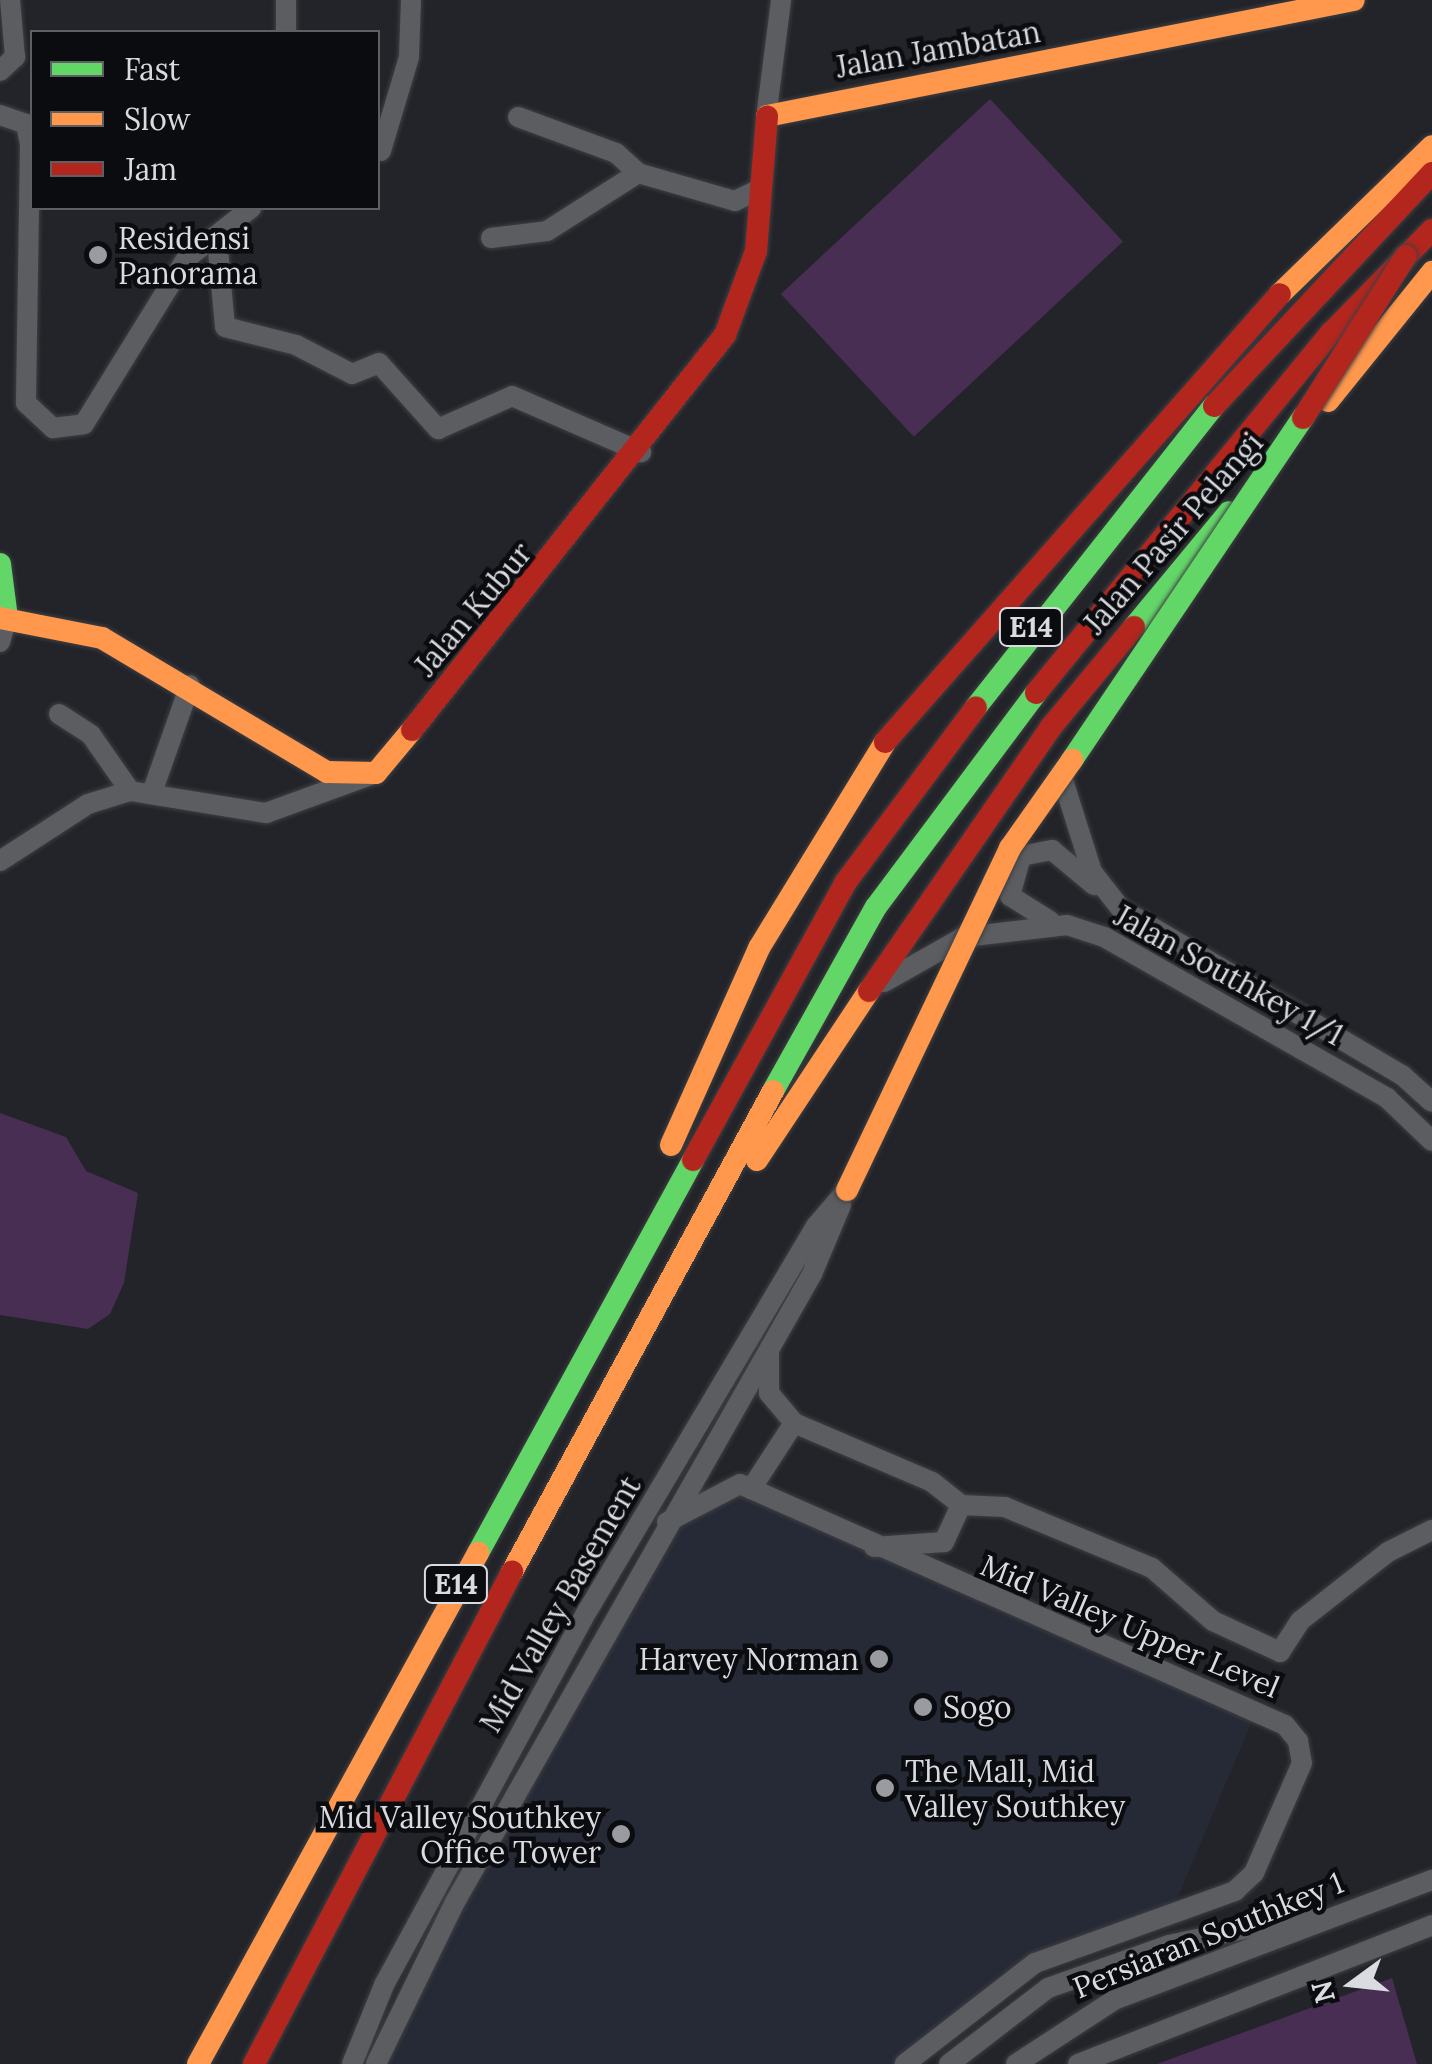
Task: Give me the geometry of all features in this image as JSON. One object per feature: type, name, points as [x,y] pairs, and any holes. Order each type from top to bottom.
[{"type":"main road","name":"Jalan Jambatan","points":[[768,110],[1354,0]]},
{"type":"main road","name":"Jalan Kubur","points":[[376,773],[640,452],[746,296],[768,110]]},
{"type":"main road","points":[[604,1314],[714,1037],[875,754],[1224,347],[1432,146]]},
{"type":"main road","name":"E14","points":[[198,2064],[700,1133],[845,883],[968,707],[1299,306],[1432,173]]},
{"type":"main road","name":"E14","points":[[254,2064],[643,1322],[876,906],[1084,629],[1432,230]]},
{"type":"main road","points":[[848,1190],[1010,848],[1219,550],[1406,256]]},
{"type":"main road","name":"Jalan Pasir Pelangi","points":[[643,1322],[1051,726],[1432,272]]},
{"type":"main road","points":[[0,564],[4,618],[102,638],[190,686],[327,772],[376,773]]},
{"type":"main road","points":[[182,2064],[308,1854]]},
{"type":"street","points":[[0,71],[16,56],[10,0]]},
{"type":"street","points":[[286,0],[286,30]]},
{"type":"street","points":[[381,151],[409,58],[411,0]]},
{"type":"street","points":[[768,110],[781,0]]},
{"type":"street","points":[[0,115],[26,124],[30,145],[26,403],[52,428],[84,424],[186,259],[248,210]]},
{"type":"street","points":[[518,118],[616,153],[638,173],[735,201],[758,190]]},
{"type":"street","points":[[490,238],[547,231],[638,173]]},
{"type":"street","points":[[218,250],[225,327],[296,345],[352,374],[379,363],[438,429],[512,396],[640,452]]},
{"type":"street","points":[[0,642],[4,618]]},
{"type":"street","points":[[153,790],[190,686]]},
{"type":"street","points":[[59,714],[91,735],[130,791]]},
{"type":"street","name":"Jalan Southkey 1/1","points":[[1051,726],[1084,852],[1105,894],[1432,1102]]},
{"type":"street","points":[[0,861],[88,804],[130,791],[153,790],[266,813],[339,794],[376,773]]},
{"type":"street","points":[[1067,925],[1014,902],[1009,876],[1021,856],[1052,850],[1105,894]]},
{"type":"street","name":"Jalan Southkey 1/1","points":[[870,991],[964,937],[1067,925],[1104,937],[1387,1098],[1432,1141]]},
{"type":"street","points":[[376,2064],[454,1902],[705,1450],[770,1348],[848,1190]]},
{"type":"street","name":"Mid Valley Basement","points":[[352,2064],[384,1985],[588,1610],[816,1226],[848,1190]]},
{"type":"street","points":[[770,1348],[768,1393],[794,1423],[932,1482],[961,1505],[1005,1507],[1152,1568],[1213,1621],[1280,1652],[1315,1610],[1432,1530]]},
{"type":"street","points":[[667,1522],[726,1484],[750,1489],[794,1423]]},
{"type":"street","name":"Mid Valley Upper Level","points":[[750,1489],[872,1547],[1286,1725],[1302,1763],[1254,1873],[1235,1891],[1035,1962],[905,2064]]},
{"type":"street","name":"Mid Valley Upper Level","points":[[872,1547],[944,1542],[961,1505]]},
{"type":"street","name":"Persiaran Southkey 1","points":[[1016,2064],[1114,2000],[1432,1880]]},
{"type":"street","points":[[949,2064],[1048,1988],[1169,1945],[1358,1906]]},
{"type":"street","points":[[1078,2064],[1432,1924]]},
{"type":"shaded area","points":[[990,99],[1123,242],[914,437],[781,294]]},
{"type":"shaded area","points":[[0,1113],[66,1137],[86,1171],[138,1193],[124,1283],[110,1314],[88,1329],[0,1315]]},
{"type":"shaded area","name":"The Mall, Mid Valley Southkey","points":[[743,1495],[1252,1721],[1174,1906],[999,1974],[904,2064],[386,2064],[466,1897],[673,1527]]},
{"type":"shaded area","points":[[1392,1978],[1417,2064],[1157,2064]]},
{"type":"traffic: fast","points":[[976,707],[1214,406]]},
{"type":"traffic: fast","points":[[1072,760],[1303,418]]},
{"type":"traffic: fast","points":[[1134,627],[1229,512]]},
{"type":"traffic: fast","points":[[0,564],[7,618]]},
{"type":"traffic: fast","points":[[773,1091],[876,907],[1036,693]]},
{"type":"traffic: fast","points":[[478,1553],[693,1160]]},
{"type":"traffic: slow","points":[[767,116],[1354,0]]},
{"type":"traffic: slow","points":[[1280,294],[1432,146]]},
{"type":"traffic: slow","points":[[1328,401],[1432,272]]},
{"type":"traffic: slow","points":[[0,618],[102,638],[327,772],[376,773],[412,730]]},
{"type":"traffic: slow","points":[[671,1145],[759,948],[885,742]]},
{"type":"traffic: slow","points":[[847,1190],[1010,848],[1072,760]]},
{"type":"traffic: slow","points":[[757,1160],[869,991]]},
{"type":"traffic: slow","points":[[512,1572],[773,1091]]},
{"type":"traffic: slow","points":[[198,2064],[478,1553]]},
{"type":"traffic: jam","points":[[412,730],[725,335],[756,251],[767,116]]},
{"type":"traffic: jam","points":[[1214,406],[1432,173]]},
{"type":"traffic: jam","points":[[1036,693],[1332,332],[1432,230]]},
{"type":"traffic: jam","points":[[1303,418],[1406,256]]},
{"type":"traffic: jam","points":[[885,742],[1280,294]]},
{"type":"traffic: jam","points":[[869,991],[1051,727],[1134,627]]},
{"type":"traffic: jam","points":[[693,1160],[845,883],[976,707]]},
{"type":"traffic: jam","points":[[254,2064],[512,1572]]},
{"type":"place","name":"Residensi Panorama","points":[[98,255]]},
{"type":"place","name":"Harvey Norman","points":[[879,1659]]},
{"type":"place","name":"Sogo","points":[[923,1707]]},
{"type":"place","name":"The Mall, Mid Valley Southkey","points":[[885,1788]]},
{"type":"place","name":"Mid Valley Southkey Office Tower","points":[[621,1834]]}]
